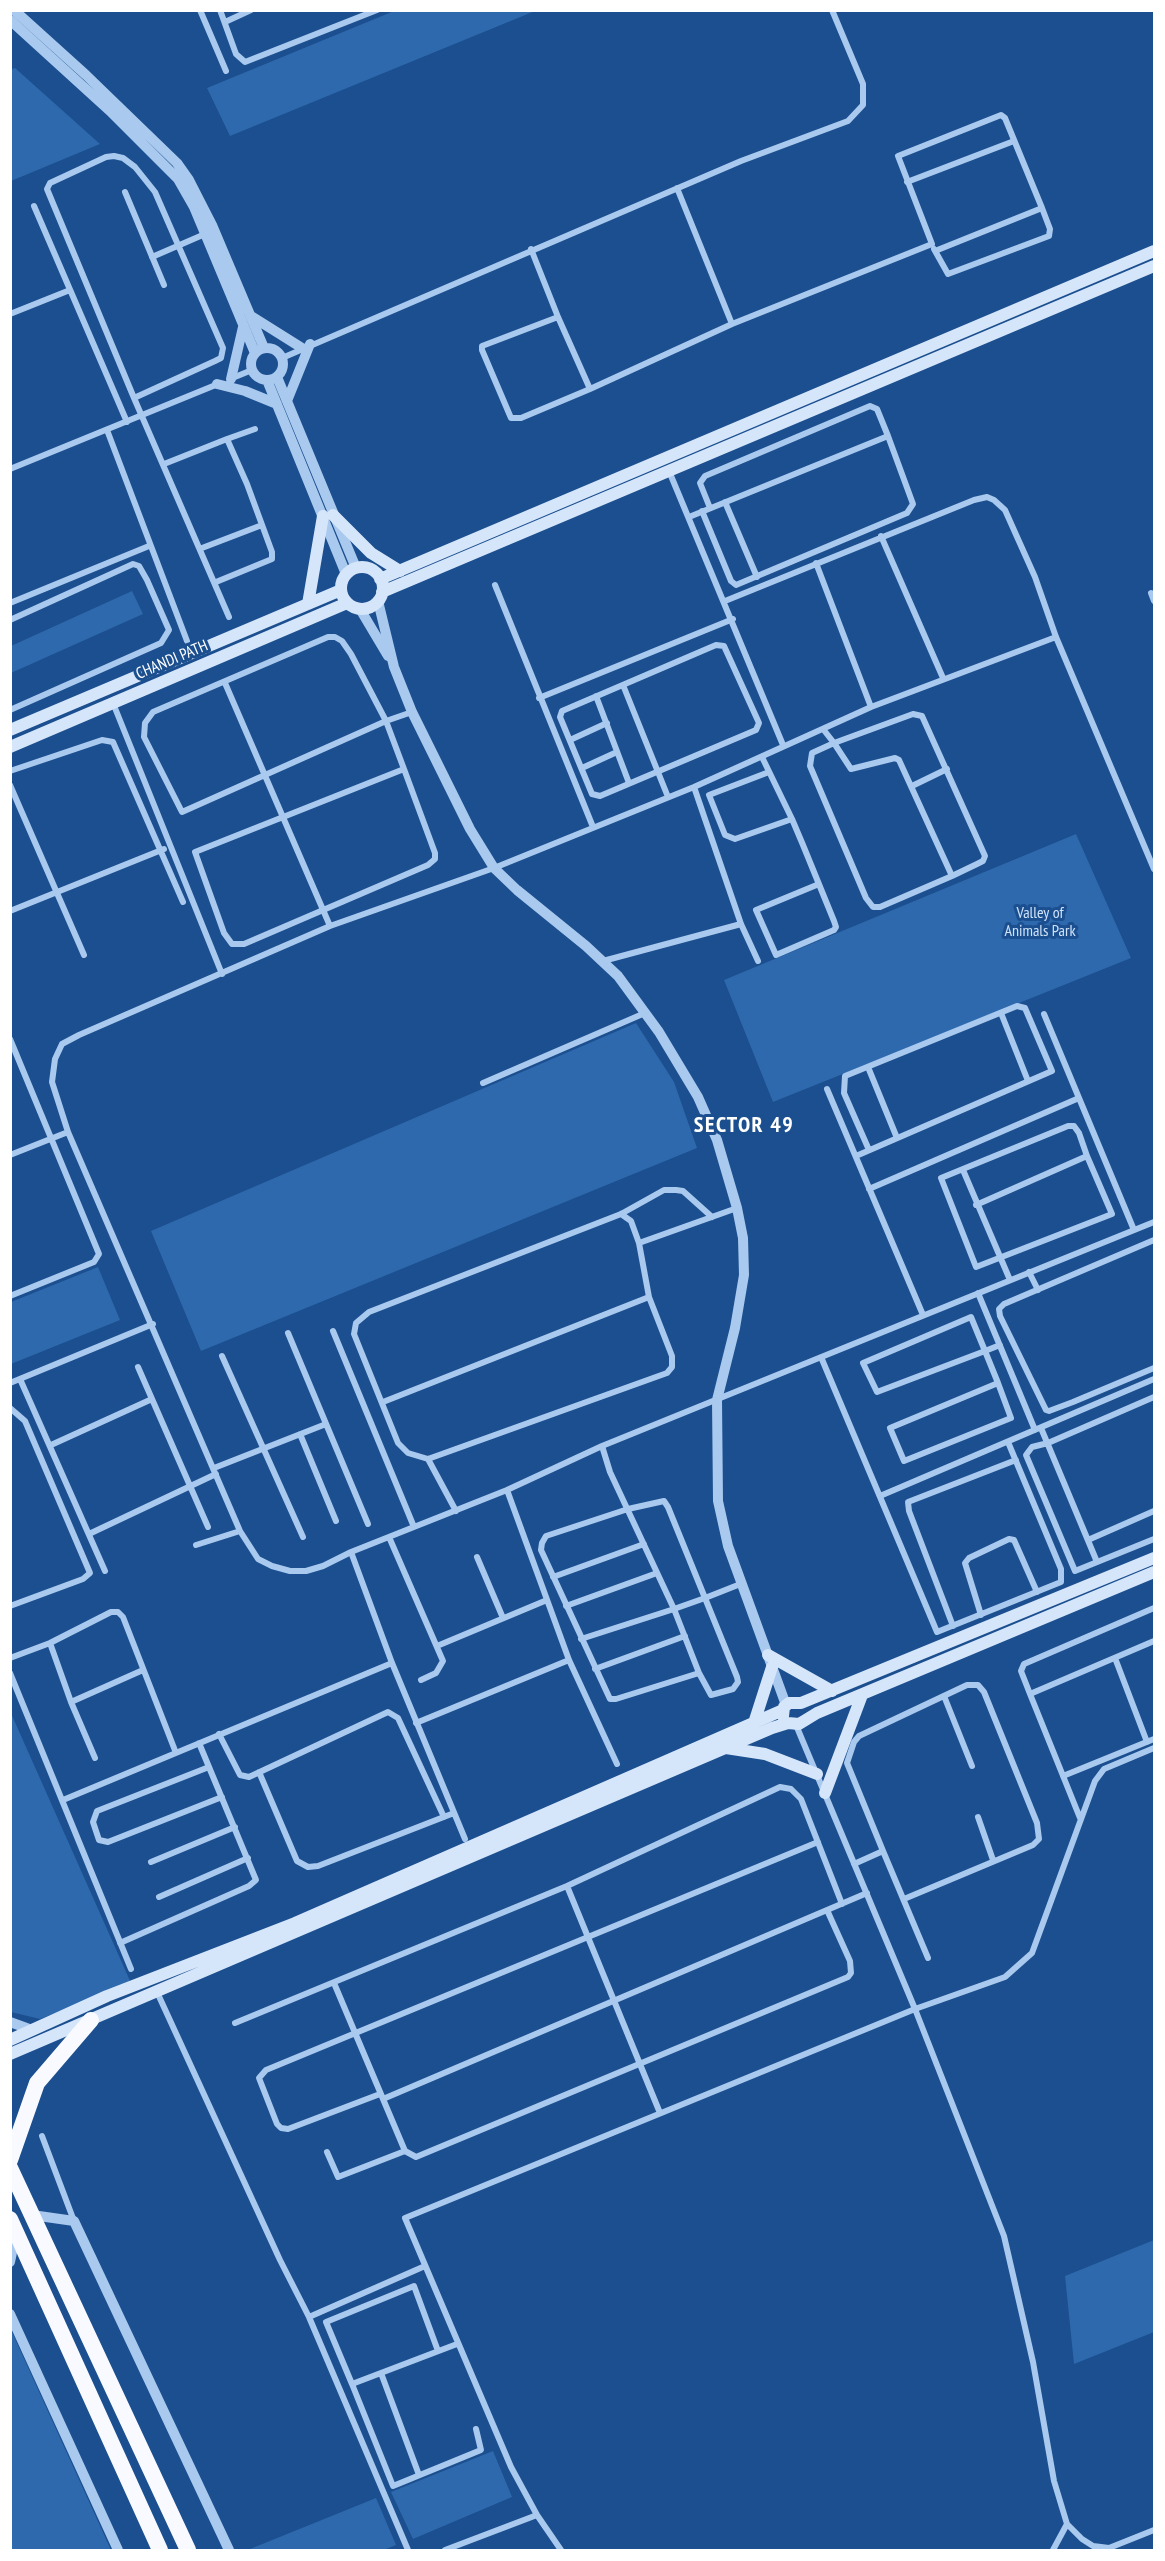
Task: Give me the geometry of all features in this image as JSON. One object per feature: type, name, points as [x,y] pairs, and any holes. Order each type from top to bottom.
[{"type":"highway","points":[[10,2160],[37,2083],[91,2020]]},
{"type":"highway","points":[[10,2168],[188,2550]]},
{"type":"highway","points":[[13,2226],[160,2550]]},
{"type":"main road","points":[[380,591],[370,569],[351,571],[341,590],[347,603],[360,609],[370,607],[380,591],[400,571],[1155,251]]},
{"type":"main road","points":[[380,591],[1155,266]]},
{"type":"main road","points":[[326,510],[371,553],[400,571]]},
{"type":"main road","points":[[308,604],[326,510]]},
{"type":"main road","name":"CHANDI PATH","points":[[10,730],[341,590]]},
{"type":"main road","name":"CHANDI PATH","points":[[10,747],[347,603]]},
{"type":"main road","points":[[801,1703],[1155,1558]]},
{"type":"main road","points":[[10,2054],[726,1748],[862,1695],[1155,1572]]},
{"type":"main road","points":[[754,1723],[770,1661],[832,1691]]},
{"type":"main road","points":[[825,1793],[862,1695]]},
{"type":"main road","points":[[10,2040],[107,1996],[317,1913],[754,1723],[795,1701],[801,1703],[806,1710],[796,1722]]},
{"type":"main road","points":[[785,1707],[784,1717],[796,1722]]},
{"type":"main road","points":[[726,1748],[765,1754],[817,1774]]},
{"type":"street","points":[[14,10],[86,75],[177,163],[200,198],[251,316],[260,351]]},
{"type":"street","points":[[200,10],[226,70]]},
{"type":"street","points":[[220,10],[237,57],[245,62],[377,10]]},
{"type":"street","points":[[225,22],[251,10]]},
{"type":"street","points":[[282,358],[531,249],[677,188],[848,121],[863,105],[862,84],[832,10]]},
{"type":"street","points":[[10,20],[172,170],[194,207],[243,325],[260,351]]},
{"type":"street","points":[[996,115],[1005,118],[1050,229],[1049,236],[948,274],[933,247],[907,182],[897,160],[900,153],[996,115]]},
{"type":"street","points":[[907,182],[1014,141]]},
{"type":"street","points":[[134,398],[215,361],[223,352],[180,244],[155,192],[145,178],[123,158],[106,157],[50,183],[47,189],[134,398],[202,548],[229,617]]},
{"type":"street","points":[[677,188],[732,324]]},
{"type":"street","points":[[125,192],[164,285]]},
{"type":"street","points":[[34,206],[127,422]]},
{"type":"street","points":[[558,317],[482,346],[511,418],[516,419],[590,389],[732,324],[1042,208]]},
{"type":"street","points":[[152,257],[205,234]]},
{"type":"street","points":[[531,249],[590,389]]},
{"type":"street","points":[[10,314],[70,290]]},
{"type":"street","points":[[251,316],[306,346]]},
{"type":"street","points":[[231,379],[243,325]]},
{"type":"street","points":[[282,402],[306,346]]},
{"type":"street","points":[[275,350],[282,358],[283,368],[272,378],[257,376],[252,370],[251,363],[260,351],[275,350]]},
{"type":"street","points":[[10,469],[252,370]]},
{"type":"street","points":[[272,378],[351,571]]},
{"type":"street","points":[[217,384],[282,402]]},
{"type":"street","points":[[702,512],[731,581],[736,585],[910,510],[912,497],[878,409],[870,406],[705,476],[700,483],[710,508]]},
{"type":"street","points":[[164,464],[255,429]]},
{"type":"street","points":[[107,430],[149,546],[187,640]]},
{"type":"street","points":[[689,517],[888,436]]},
{"type":"street","points":[[216,582],[272,559],[272,552],[262,525],[227,439]]},
{"type":"street","points":[[669,471],[733,619],[783,745]]},
{"type":"street","points":[[725,602],[881,536],[974,500],[987,496],[994,500],[1005,510],[1035,576],[1056,637],[1154,867]]},
{"type":"street","points":[[725,502],[757,577]]},
{"type":"street","points":[[202,548],[262,525]]},
{"type":"street","points":[[881,536],[943,678]]},
{"type":"street","points":[[10,603],[149,546]]},
{"type":"street","points":[[816,563],[871,707]]},
{"type":"street","points":[[10,620],[133,564],[139,566],[144,573],[169,630],[160,643],[10,710]]},
{"type":"street","points":[[495,585],[593,827]]},
{"type":"street","points":[[380,591],[394,667]]},
{"type":"street","points":[[1151,593],[1155,602]]},
{"type":"street","points":[[360,609],[394,667],[412,712],[470,829],[494,868],[517,890],[603,961],[646,1013],[698,1097],[717,1140],[737,1208],[743,1238],[744,1275],[740,1306],[717,1400],[718,1501],[728,1546],[785,1707]]},
{"type":"street","points":[[539,698],[733,619]]},
{"type":"street","points":[[404,770],[195,852],[224,933],[232,944],[244,944],[428,865],[435,859],[435,853],[404,770],[386,722],[351,654],[342,641],[335,637],[328,637],[153,712],[145,723],[144,737],[182,812],[386,722],[412,712]]},
{"type":"street","points":[[1056,637],[871,707],[694,787],[494,868],[330,926],[63,1044],[55,1059],[52,1082],[68,1132],[153,1324],[240,1531],[258,1559],[272,1566],[290,1570],[306,1571],[323,1566],[351,1552],[507,1490],[602,1446],[1155,1222]]},
{"type":"street","points":[[716,645],[724,646],[759,723],[756,730],[600,796],[592,794],[560,717],[562,711],[596,696],[716,645]]},
{"type":"street","points":[[225,683],[330,926]]},
{"type":"street","points":[[623,685],[668,797]]},
{"type":"street","points":[[596,696],[628,783]]},
{"type":"street","points":[[113,703],[222,974]]},
{"type":"street","points":[[918,713],[922,716],[947,769],[985,856],[983,861],[880,907],[873,907],[869,904],[810,766],[812,753],[918,713]]},
{"type":"street","points":[[570,740],[606,723]]},
{"type":"street","points":[[823,729],[852,769],[857,770],[891,759],[899,760],[952,876]]},
{"type":"street","points":[[10,771],[102,740],[113,742],[183,902]]},
{"type":"street","points":[[582,768],[617,752]]},
{"type":"street","points":[[762,757],[792,819],[819,884],[836,927],[834,930],[776,955],[756,912],[758,908],[819,884]]},
{"type":"street","points":[[912,786],[947,769]]},
{"type":"street","points":[[769,772],[709,795],[725,835],[735,839],[792,819]]},
{"type":"street","points":[[10,785],[84,956]]},
{"type":"street","points":[[694,787],[741,924],[758,962]]},
{"type":"street","points":[[10,911],[170,847]]},
{"type":"street","points":[[603,961],[741,924]]},
{"type":"street","points":[[856,1156],[1052,1071],[1025,1008],[1017,1006],[845,1076],[842,1086],[869,1150]]},
{"type":"street","points":[[483,1083],[646,1013]]},
{"type":"street","points":[[1001,1013],[1028,1082]]},
{"type":"street","points":[[1044,1014],[1134,1230]]},
{"type":"street","points":[[10,1039],[98,1250],[98,1258],[94,1262],[10,1296]]},
{"type":"street","points":[[868,1067],[897,1138]]},
{"type":"street","points":[[827,1089],[923,1315]]},
{"type":"street","points":[[869,1189],[1079,1098]]},
{"type":"street","points":[[1068,1126],[1074,1126],[1087,1156],[1112,1214],[976,1267],[941,1178],[1068,1126]]},
{"type":"street","points":[[10,1155],[68,1132]]},
{"type":"street","points":[[976,1205],[1087,1156]]},
{"type":"street","points":[[963,1170],[1010,1280]]},
{"type":"street","points":[[621,1214],[630,1221],[639,1243],[649,1297],[672,1356],[672,1367],[667,1372],[428,1459],[415,1457],[398,1443],[354,1334],[356,1323],[362,1317],[621,1214],[664,1190],[683,1191],[712,1217]]},
{"type":"street","points":[[639,1243],[737,1208]]},
{"type":"street","points":[[1155,1240],[1004,1304],[999,1309],[1000,1316],[1042,1408],[1049,1411],[1155,1368]]},
{"type":"street","points":[[1029,1272],[1038,1290]]},
{"type":"street","points":[[978,1293],[1038,1429],[1048,1443],[1097,1562]]},
{"type":"street","points":[[383,1402],[649,1297]]},
{"type":"street","points":[[998,1383],[891,1428],[904,1461],[1011,1418],[998,1383],[985,1351],[971,1317],[863,1363],[877,1392],[985,1351],[1000,1345]]},
{"type":"street","points":[[10,1383],[153,1324]]},
{"type":"street","points":[[333,1330],[414,1527]]},
{"type":"street","points":[[288,1333],[368,1524]]},
{"type":"street","points":[[222,1356],[303,1537]]},
{"type":"street","points":[[821,1357],[937,1632],[1061,1582],[1062,1577],[1008,1442]]},
{"type":"street","points":[[138,1366],[208,1527]]},
{"type":"street","points":[[20,1379],[105,1571]]},
{"type":"street","points":[[880,1496],[1155,1379]]},
{"type":"street","points":[[1155,1396],[1028,1451],[1028,1461],[1075,1571],[1155,1539]]},
{"type":"street","points":[[51,1445],[152,1399]]},
{"type":"street","points":[[10,1606],[83,1579],[90,1573],[25,1421],[11,1410]]},
{"type":"street","points":[[89,1534],[190,1487],[215,1471],[264,1447],[326,1424]]},
{"type":"street","points":[[300,1434],[336,1521]]},
{"type":"street","points":[[602,1446],[610,1472],[628,1509],[674,1609],[699,1673],[711,1695],[733,1689],[738,1682],[664,1501],[628,1509],[546,1536],[541,1550],[610,1699],[699,1673]]},
{"type":"street","points":[[428,1459],[456,1511]]},
{"type":"street","points":[[953,1626],[909,1511],[908,1502],[1016,1460]]},
{"type":"street","points":[[507,1490],[568,1660],[617,1764]]},
{"type":"street","points":[[1088,1540],[1155,1511]]},
{"type":"street","points":[[196,1545],[240,1531]]},
{"type":"street","points":[[389,1537],[443,1661],[441,1668],[421,1680]]},
{"type":"street","points":[[981,1615],[965,1563],[969,1558],[1009,1539],[1014,1540],[1037,1592]]},
{"type":"street","points":[[553,1577],[644,1544]]},
{"type":"street","points":[[351,1552],[392,1663],[465,1839]]},
{"type":"street","points":[[477,1557],[503,1618]]},
{"type":"street","points":[[566,1606],[657,1573]]},
{"type":"street","points":[[581,1639],[674,1609],[743,1583]]},
{"type":"street","points":[[436,1646],[547,1600]]},
{"type":"street","points":[[1080,1818],[1021,1671],[1024,1664],[1155,1608]]},
{"type":"street","points":[[10,1658],[50,1643],[111,1612],[118,1612],[123,1617],[176,1753]]},
{"type":"street","points":[[595,1669],[685,1636]]},
{"type":"street","points":[[1030,1694],[1155,1641]]},
{"type":"street","points":[[50,1643],[71,1702],[95,1758]]},
{"type":"street","points":[[1115,1658],[1147,1742]]},
{"type":"street","points":[[416,1723],[568,1660]]},
{"type":"street","points":[[63,1800],[392,1663]]},
{"type":"street","points":[[71,1702],[143,1670]]},
{"type":"street","points":[[10,1673],[131,1970]]},
{"type":"street","points":[[903,1899],[1033,1845],[1039,1839],[1040,1832],[984,1692],[978,1685],[971,1684],[858,1736],[848,1752],[847,1763],[883,1851],[903,1899],[928,1958]]},
{"type":"street","points":[[944,1696],[972,1766]]},
{"type":"street","points":[[219,1734],[240,1774],[249,1778],[388,1712],[398,1718],[444,1817]]},
{"type":"street","points":[[796,1722],[915,2009],[1004,2236],[1033,2362],[1054,2481],[1066,2524],[1088,2542],[1108,2549],[1155,2530]]},
{"type":"street","points":[[1063,1776],[1155,1739]]},
{"type":"street","points":[[120,1944],[253,1884],[256,1880],[199,1743]]},
{"type":"street","points":[[561,2550],[537,2515],[511,2467],[405,2218],[915,2009],[1005,1977],[1032,1953],[1095,1781],[1104,1769],[1155,1748]]},
{"type":"street","points":[[209,1767],[97,1812],[93,1822],[99,1840],[108,1842],[222,1797]]},
{"type":"street","points":[[259,1772],[297,1860],[302,1865],[318,1866],[454,1813]]},
{"type":"street","points":[[235,2023],[567,1886],[780,1787],[791,1789],[801,1799],[842,1904]]},
{"type":"street","points":[[978,1817],[993,1860]]},
{"type":"street","points":[[151,1862],[235,1827]]},
{"type":"street","points":[[818,1842],[266,2070],[259,2082],[277,2124],[288,2129],[382,2096],[615,2002],[867,1893]]},
{"type":"street","points":[[854,1864],[883,1851]]},
{"type":"street","points":[[159,1897],[248,1858]]},
{"type":"street","points":[[567,1886],[660,2114]]},
{"type":"street","points":[[334,1983],[405,2151],[416,2157],[848,1977],[851,1973],[850,1961],[827,1910]]},
{"type":"street","points":[[157,1991],[280,2260],[309,2317],[408,2550]]},
{"type":"street","points":[[10,2022],[32,2030]]},
{"type":"street","points":[[42,2136],[74,2221],[229,2550]]},
{"type":"street","points":[[327,2152],[338,2177],[405,2151]]},
{"type":"street","points":[[32,2215],[74,2221]]},
{"type":"street","points":[[10,2262],[13,2226]]},
{"type":"street","points":[[309,2317],[425,2266]]},
{"type":"street","points":[[438,2351],[414,2286],[326,2322],[393,2486],[481,2450],[476,2429]]},
{"type":"street","points":[[10,2314],[118,2550]]},
{"type":"street","points":[[352,2384],[458,2344]]},
{"type":"street","points":[[381,2373],[419,2475]]},
{"type":"street","points":[[445,2550],[537,2515]]},
{"type":"street","points":[[1053,2550],[1066,2524]]},
{"type":"green space","points":[[394,11],[535,11],[230,136],[207,88]]},
{"type":"green space","points":[[15,68],[100,144],[11,181],[10,70]]},
{"type":"green space","points":[[132,591],[143,614],[11,673],[11,646]]},
{"type":"green space","name":"Valley of Animals Park","points":[[1076,834],[1131,958],[773,1102],[724,980]]},
{"type":"green space","points":[[636,1023],[674,1082],[697,1148],[201,1351],[151,1231]]},
{"type":"green space","points":[[98,1267],[120,1320],[11,1364],[11,1302]]},
{"type":"green space","points":[[10,1711],[131,1983],[40,2019],[11,2012]]},
{"type":"green space","points":[[1154,2240],[1154,2332],[1074,2364],[1065,2276]]},
{"type":"green space","points":[[11,2330],[111,2550],[11,2550]]},
{"type":"green space","points":[[493,2451],[512,2497],[413,2539],[391,2492]]},
{"type":"green space","points":[[376,2498],[396,2545],[384,2550],[250,2549]]},
{"type":"district","name":"SECTOR 49","points":[[744,1126]]}]
